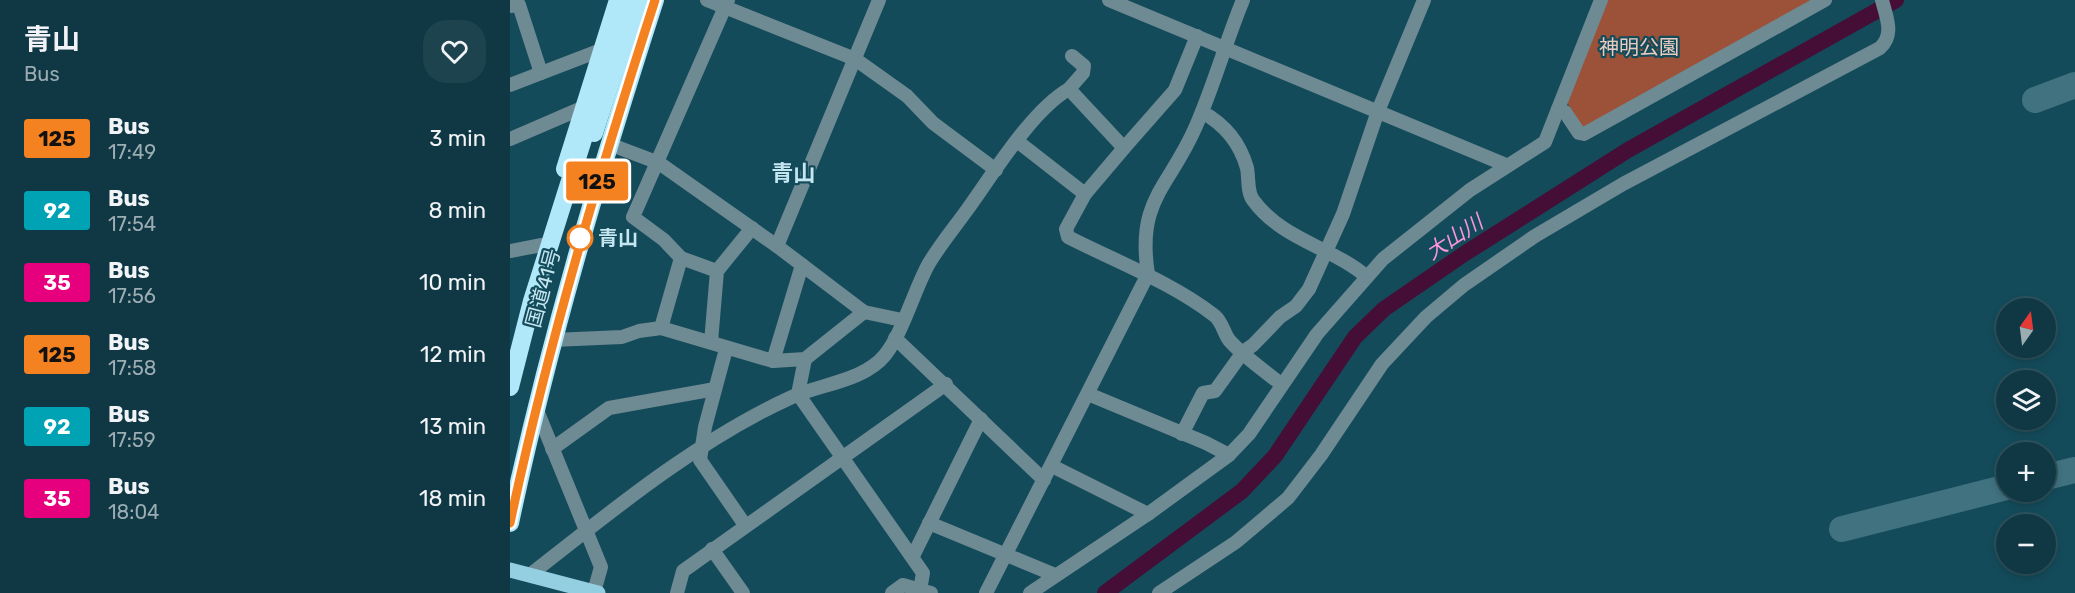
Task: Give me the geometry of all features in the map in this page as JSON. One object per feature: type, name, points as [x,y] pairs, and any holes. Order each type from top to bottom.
[{"type":"highway","name":"国道41号","points":[[511,354],[582,108],[618,0]]},
{"type":"highway","points":[[510,387],[532,301],[627,0]]},
{"type":"highway","points":[[531,286],[535,283],[552,226],[565,211],[580,174],[638,0]]},
{"type":"highway","points":[[510,477],[552,307],[649,0]]},
{"type":"highway","name":"国道41号","points":[[510,523],[535,406],[553,340],[609,144],[655,0]]},
{"type":"main road","points":[[510,570],[596,592]]},
{"type":"street","points":[[707,0],[726,4],[855,59],[907,96],[933,123],[996,170]]},
{"type":"street","points":[[777,246],[879,0]]},
{"type":"street","points":[[1108,0],[1224,46],[1506,165]]},
{"type":"street","points":[[986,593],[1148,274],[1144,248],[1146,225],[1155,198],[1196,128],[1242,0]]},
{"type":"street","points":[[1182,434],[1203,393],[1215,391],[1243,352],[1280,317],[1296,306],[1309,289],[1343,214],[1378,111],[1424,0]]},
{"type":"street","points":[[1030,593],[1148,514],[1229,455],[1249,434],[1324,325],[1383,259],[1506,165],[1545,142],[1601,0]]},
{"type":"street","points":[[1558,109],[1565,112],[1579,133],[1584,134],[1825,0]]},
{"type":"street","points":[[1159,593],[1236,542],[1288,498],[1321,455],[1382,364],[1426,317],[1464,285],[1519,247],[1593,201],[1880,48],[1888,38],[1890,31],[1882,0]]},
{"type":"street","points":[[717,271],[681,258],[664,240],[633,217],[726,4]]},
{"type":"street","points":[[510,6],[519,5],[517,26],[541,73]]},
{"type":"street","points":[[1197,36],[1175,90],[1085,194],[1066,229],[1068,237],[1131,269],[1148,274],[1218,319],[1229,339],[1282,385]]},
{"type":"street","points":[[510,85],[601,50]]},
{"type":"street","points":[[530,575],[702,447],[752,415],[798,394],[872,368],[886,354],[895,338],[929,264],[996,170],[1017,141],[1057,96],[1069,90],[1083,74],[1084,66],[1072,56]]},
{"type":"street","points":[[1069,90],[1125,148]]},
{"type":"street","points":[[510,139],[582,108]]},
{"type":"street","points":[[1202,112],[1219,121],[1233,138],[1246,167],[1251,198],[1276,226],[1367,277]]},
{"type":"street","points":[[1017,141],[1085,194]]},
{"type":"street","points":[[609,144],[658,163],[777,246],[864,312],[902,320]]},
{"type":"street","points":[[711,342],[717,271],[752,228]]},
{"type":"street","points":[[510,251],[542,245]]},
{"type":"street","points":[[661,328],[681,258]]},
{"type":"street","points":[[772,361],[802,265]]},
{"type":"street","points":[[553,340],[622,337],[639,331],[661,328],[772,361],[805,359],[864,312]]},
{"type":"street","points":[[895,338],[946,384],[1044,480]]},
{"type":"street","points":[[726,349],[700,460],[746,525]]},
{"type":"street","points":[[805,359],[798,394],[923,573],[925,591],[903,585],[892,593]]},
{"type":"street","points":[[677,593],[682,571],[946,384]]},
{"type":"street","points":[[552,449],[609,408],[715,389]]},
{"type":"street","points":[[1088,394],[1229,455]]},
{"type":"street","points":[[535,406],[601,567],[596,592]]},
{"type":"street","points":[[912,556],[981,419]]},
{"type":"street","points":[[1052,466],[1148,514]]},
{"type":"street","points":[[929,523],[1055,575]]},
{"type":"street","points":[[712,549],[743,593]]},
{"type":"green space","name":"神明公園","points":[[1608,0],[1818,0],[1584,129],[1566,101]]},
{"type":"waterway","name":"大山川","points":[[1105,593],[1242,491],[1275,456],[1355,337],[1384,309],[1464,254],[1628,150],[1896,0]]},
{"type":"taxiway","points":[[2035,100],[2075,85]]},
{"type":"taxiway","points":[[2056,475],[2075,470]]},
{"type":"taxiway","points":[[1842,529],[1996,490]]},
{"type":"bus line","name":"125","points":[[510,523],[535,406],[579,240],[655,0]]},
{"type":"place","name":"青山","points":[[580,238]]},
{"type":"district","name":"青山","points":[[793,173]]}]
